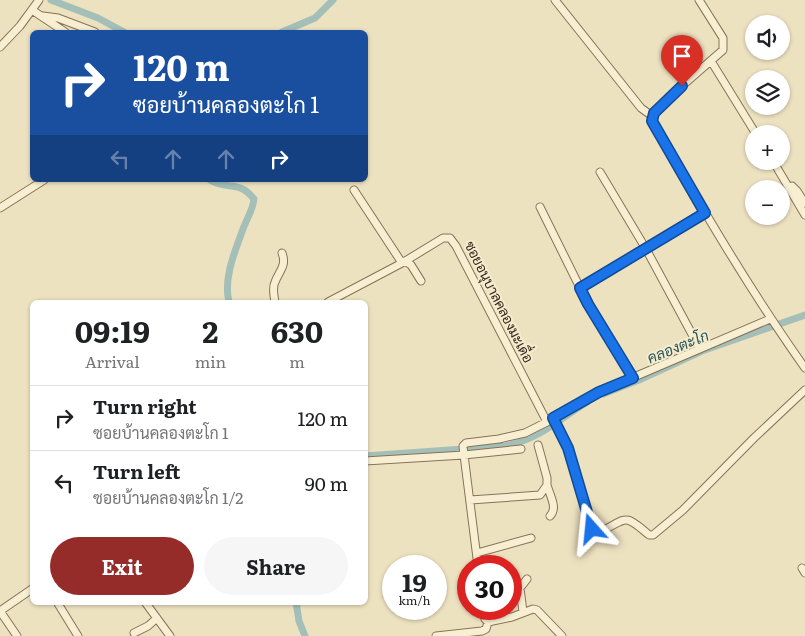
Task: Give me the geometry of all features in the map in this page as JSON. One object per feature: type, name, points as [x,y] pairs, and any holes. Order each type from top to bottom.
[{"type":"street","points":[[555,0],[641,108],[652,116]]},
{"type":"street","points":[[699,0],[723,38],[723,50],[668,98],[652,116],[652,121],[705,213],[770,319],[805,368]]},
{"type":"street","points":[[0,47],[38,1]]},
{"type":"street","points":[[32,10],[62,30]]},
{"type":"street","points":[[43,16],[58,18],[90,30]]},
{"type":"street","points":[[711,61],[750,125]]},
{"type":"street","points":[[600,172],[646,249],[700,349]]},
{"type":"street","points":[[1,205],[41,182]]},
{"type":"street","points":[[790,187],[792,186],[797,190],[805,203]]},
{"type":"street","points":[[354,190],[403,262],[411,266],[421,281]]},
{"type":"street","points":[[790,190],[805,215]]},
{"type":"street","points":[[540,207],[588,304],[633,378]]},
{"type":"street","points":[[580,288],[705,213]]},
{"type":"street","name":"ซอยอนุบาลคลองมะเดื่อ","points":[[332,300],[444,238],[453,239],[553,422]]},
{"type":"street","points":[[275,300],[274,283],[284,264],[282,253]]},
{"type":"street","points":[[532,538],[477,553],[464,451],[466,443],[499,440],[525,433],[553,422],[599,392],[770,319]]},
{"type":"street","points":[[553,422],[568,448],[592,529],[600,532],[620,520],[629,520],[649,535],[653,535],[683,510],[754,438],[805,390]]},
{"type":"street","points":[[538,445],[554,508],[550,516]]},
{"type":"street","points":[[368,460],[464,451],[521,449]]},
{"type":"street","points":[[470,500],[540,495],[547,486]]},
{"type":"street","points":[[524,612],[520,588],[527,579]]},
{"type":"street","points":[[17,636],[0,611],[30,590]]},
{"type":"street","points":[[59,605],[78,636]]},
{"type":"street","points":[[147,605],[170,636]]},
{"type":"street","points":[[436,636],[482,631],[486,629],[488,622],[533,609],[538,610],[562,636]]},
{"type":"street","points":[[134,633],[148,626],[157,618]]},
{"type":"waterway","points":[[51,0],[98,18],[120,30]]},
{"type":"waterway","points":[[287,30],[315,18],[333,0]]},
{"type":"waterway","points":[[214,182],[243,189],[254,199],[231,265],[228,284],[229,300]]},
{"type":"waterway","name":"คลองตะโก","points":[[603,394],[639,380],[702,351],[805,315]]},
{"type":"waterway","name":"คลองตะโก","points":[[368,456],[506,446],[518,443],[549,428],[587,402]]},
{"type":"waterway","points":[[296,605],[299,621],[305,636]]},
{"type":"route","points":[[592,529],[568,448],[553,418],[599,392],[633,378],[580,288],[705,213],[652,121],[654,113],[682,86]]}]
